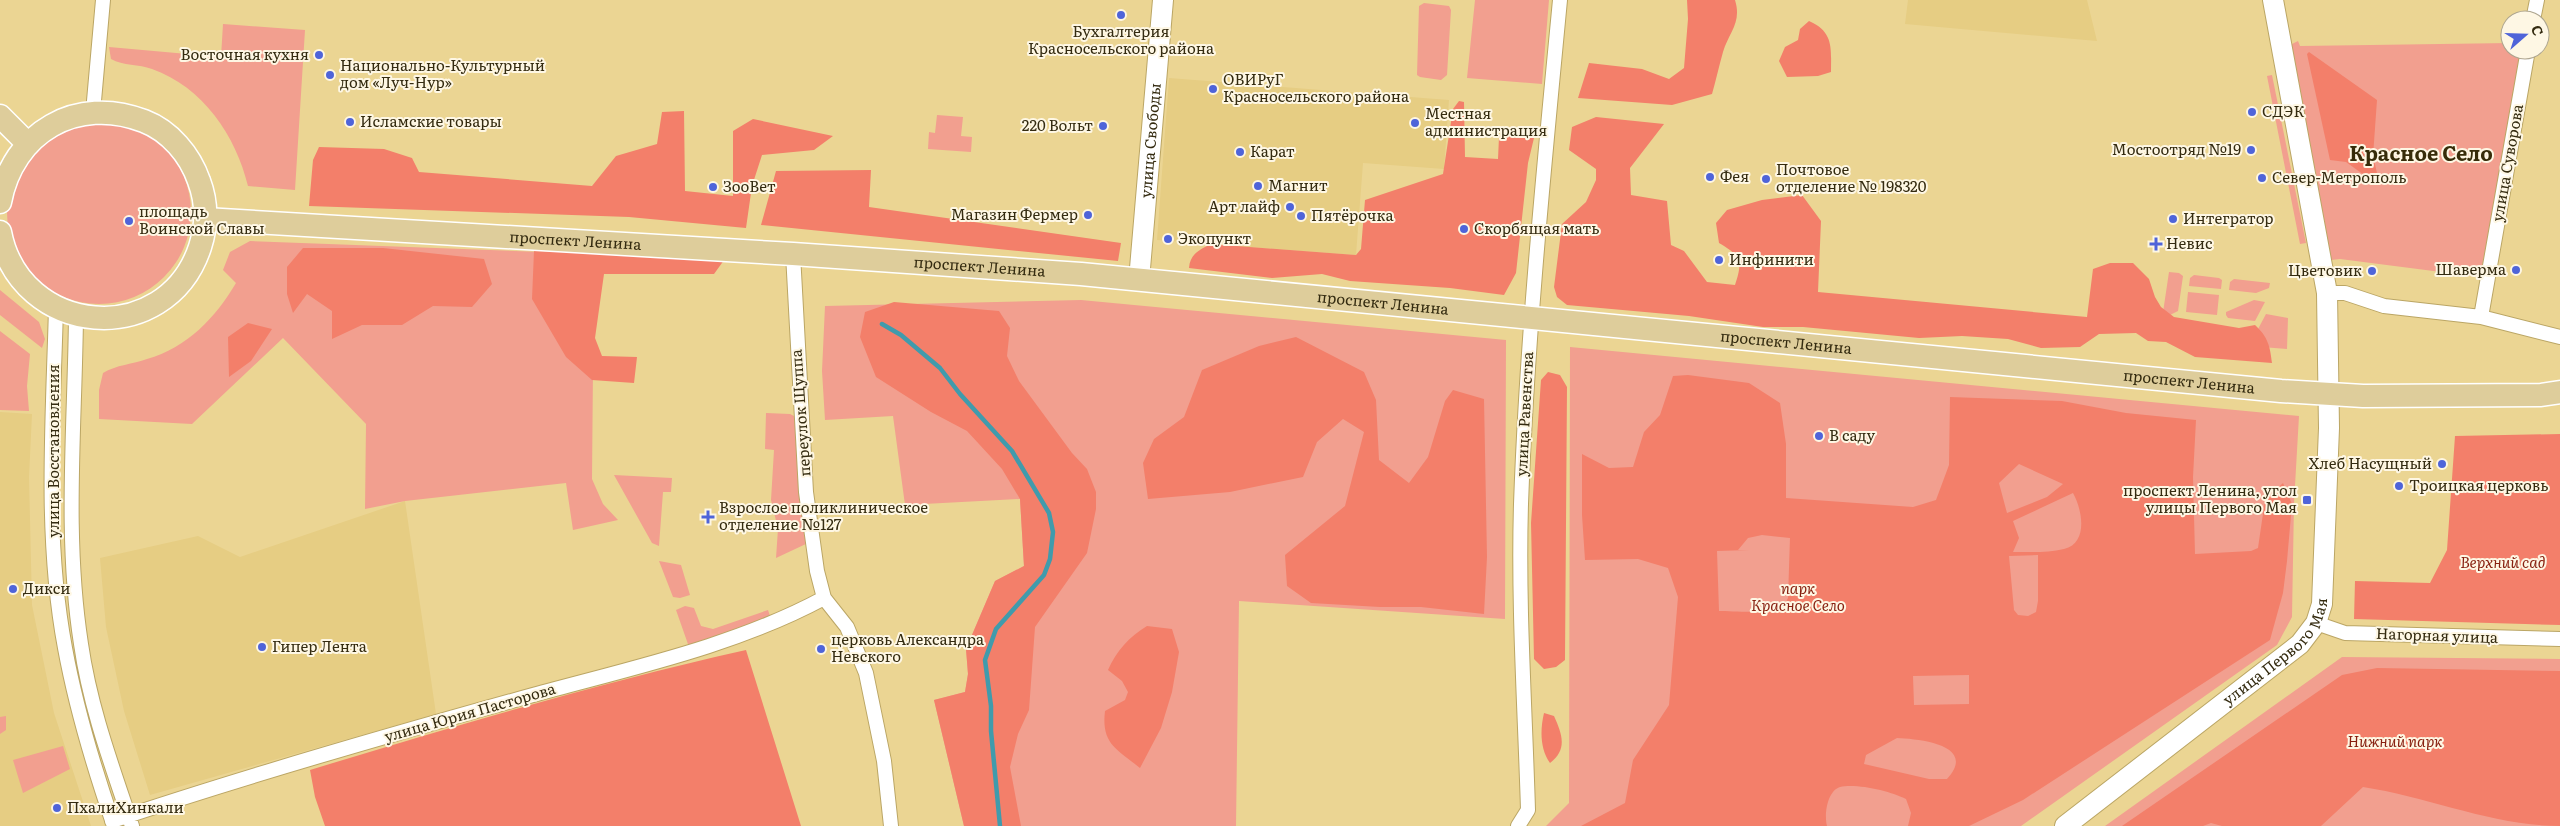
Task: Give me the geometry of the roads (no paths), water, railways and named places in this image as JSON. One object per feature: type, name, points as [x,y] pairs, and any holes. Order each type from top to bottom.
[{"type":"main road","name":"улица Свободы","points":[[1139,280],[1164,0]]},
{"type":"main road","name":"улица Первого Мая","points":[[2065,826],[2300,644],[2316,623],[2322,604],[2325,567],[2329,395],[2327,293],[2273,0]]},
{"type":"main road","points":[[0,202],[6,157],[28,144],[44,129],[60,121],[92,112],[131,116],[148,123],[179,146],[196,173],[202,188],[205,219],[203,238],[193,264],[177,287],[163,299],[130,315],[94,318],[66,312],[28,288],[4,258],[0,232]]},
{"type":"main road","points":[[0,116],[28,144]]},
{"type":"main road","name":"проспект Ленина","points":[[205,219],[793,254],[1139,280],[2329,395],[2541,395],[2560,392]]},
{"type":"street","points":[[92,112],[103,0]]},
{"type":"street","name":"улица Равенства","points":[[1518,826],[1528,810],[1522,632],[1521,506],[1530,319],[1560,0]]},
{"type":"street","name":"улица Суворова","points":[[2481,317],[2526,60]]},
{"type":"street","name":"переулок Щуппа","points":[[793,254],[806,492],[817,571],[824,598],[847,627],[866,673],[884,761],[891,826]]},
{"type":"street","points":[[2327,293],[2345,293],[2384,306],[2481,317],[2560,337]]},
{"type":"street","name":"улица Восстановления","points":[[66,312],[74,583],[81,645],[94,709],[130,821]]},
{"type":"street","name":"улица Восстановления","points":[[66,312],[51,497],[56,573],[65,647],[86,736],[113,823]]},
{"type":"street","name":"улица Юрия Пасторова","points":[[113,823],[130,821],[309,758],[678,654],[770,624],[824,598]]},
{"type":"street","name":"Нагорная улица","points":[[2316,623],[2345,633],[2560,639]]},
{"type":"waterway","points":[[882,324],[901,335],[940,368],[960,394],[1012,451],[1049,513],[1053,532],[1050,559],[1044,575],[996,629],[985,660],[991,706],[991,731],[1000,826]]},
{"type":"place","name":"Бухгалтерия Красносельского района","points":[[1121,15]]},
{"type":"place","name":"Восточная кухня","points":[[319,55]]},
{"type":"place","name":"Национально-Культурный дом «Луч-Нур»","points":[[330,75]]},
{"type":"place","name":"ОВИРуГ Красносельского района","points":[[1213,89]]},
{"type":"place","name":"СДЭК","points":[[2252,112]]},
{"type":"place","name":"Исламские товары","points":[[350,122]]},
{"type":"place","name":"Местная администрация","points":[[1415,123]]},
{"type":"place","name":"220 Вольт","points":[[1103,126]]},
{"type":"place","name":"Мостоотряд №19","points":[[2251,150]]},
{"type":"place","name":"Карат","points":[[1240,152]]},
{"type":"place","name":"Фея","points":[[1710,177]]},
{"type":"place","name":"Север-Метрополь","points":[[2262,178]]},
{"type":"place","name":"Почтовое отделение № 198320","points":[[1766,179]]},
{"type":"place","name":"Магнит","points":[[1258,186]]},
{"type":"place","name":"ЗооВет","points":[[713,187]]},
{"type":"place","name":"Арт лайф","points":[[1290,207]]},
{"type":"place","name":"Магазин Фермер","points":[[1088,215]]},
{"type":"place","name":"Пятёрочка","points":[[1301,216]]},
{"type":"place","name":"Интегратор","points":[[2173,219]]},
{"type":"place","name":"площадь Воинской Славы","points":[[129,221]]},
{"type":"place","name":"Скорбящая мать","points":[[1464,229]]},
{"type":"place","name":"Экопункт","points":[[1168,239]]},
{"type":"place","name":"Невис","points":[[2156,244]]},
{"type":"place","name":"Инфинити","points":[[1719,260]]},
{"type":"place","name":"Шаверма","points":[[2516,270]]},
{"type":"place","name":"Цветовик","points":[[2372,271]]},
{"type":"place","name":"В саду","points":[[1819,436]]},
{"type":"place","name":"Хлеб Насущный","points":[[2442,464]]},
{"type":"place","name":"Троицкая церковь","points":[[2399,486]]},
{"type":"place","name":"проспект Ленина, угол улицы Первого Мая","points":[[2307,500]]},
{"type":"place","name":"Взрослое поликлиническое отделение №127","points":[[708,517]]},
{"type":"place","name":"Дикси","points":[[13,589]]},
{"type":"place","name":"Гипер Лента","points":[[262,647]]},
{"type":"place","name":"церковь Александра Невского","points":[[821,649]]},
{"type":"place","name":"ПхалиХинкали","points":[[57,808]]},
{"type":"district","name":"Красное Село","points":[[2421,154]]},
{"type":"park label","name":"Верхний сад","points":[[2503,563]]},
{"type":"park label","name":"парк Красное Село","points":[[1798,598]]},
{"type":"park label","name":"Нижний парк","points":[[2395,742]]}]
